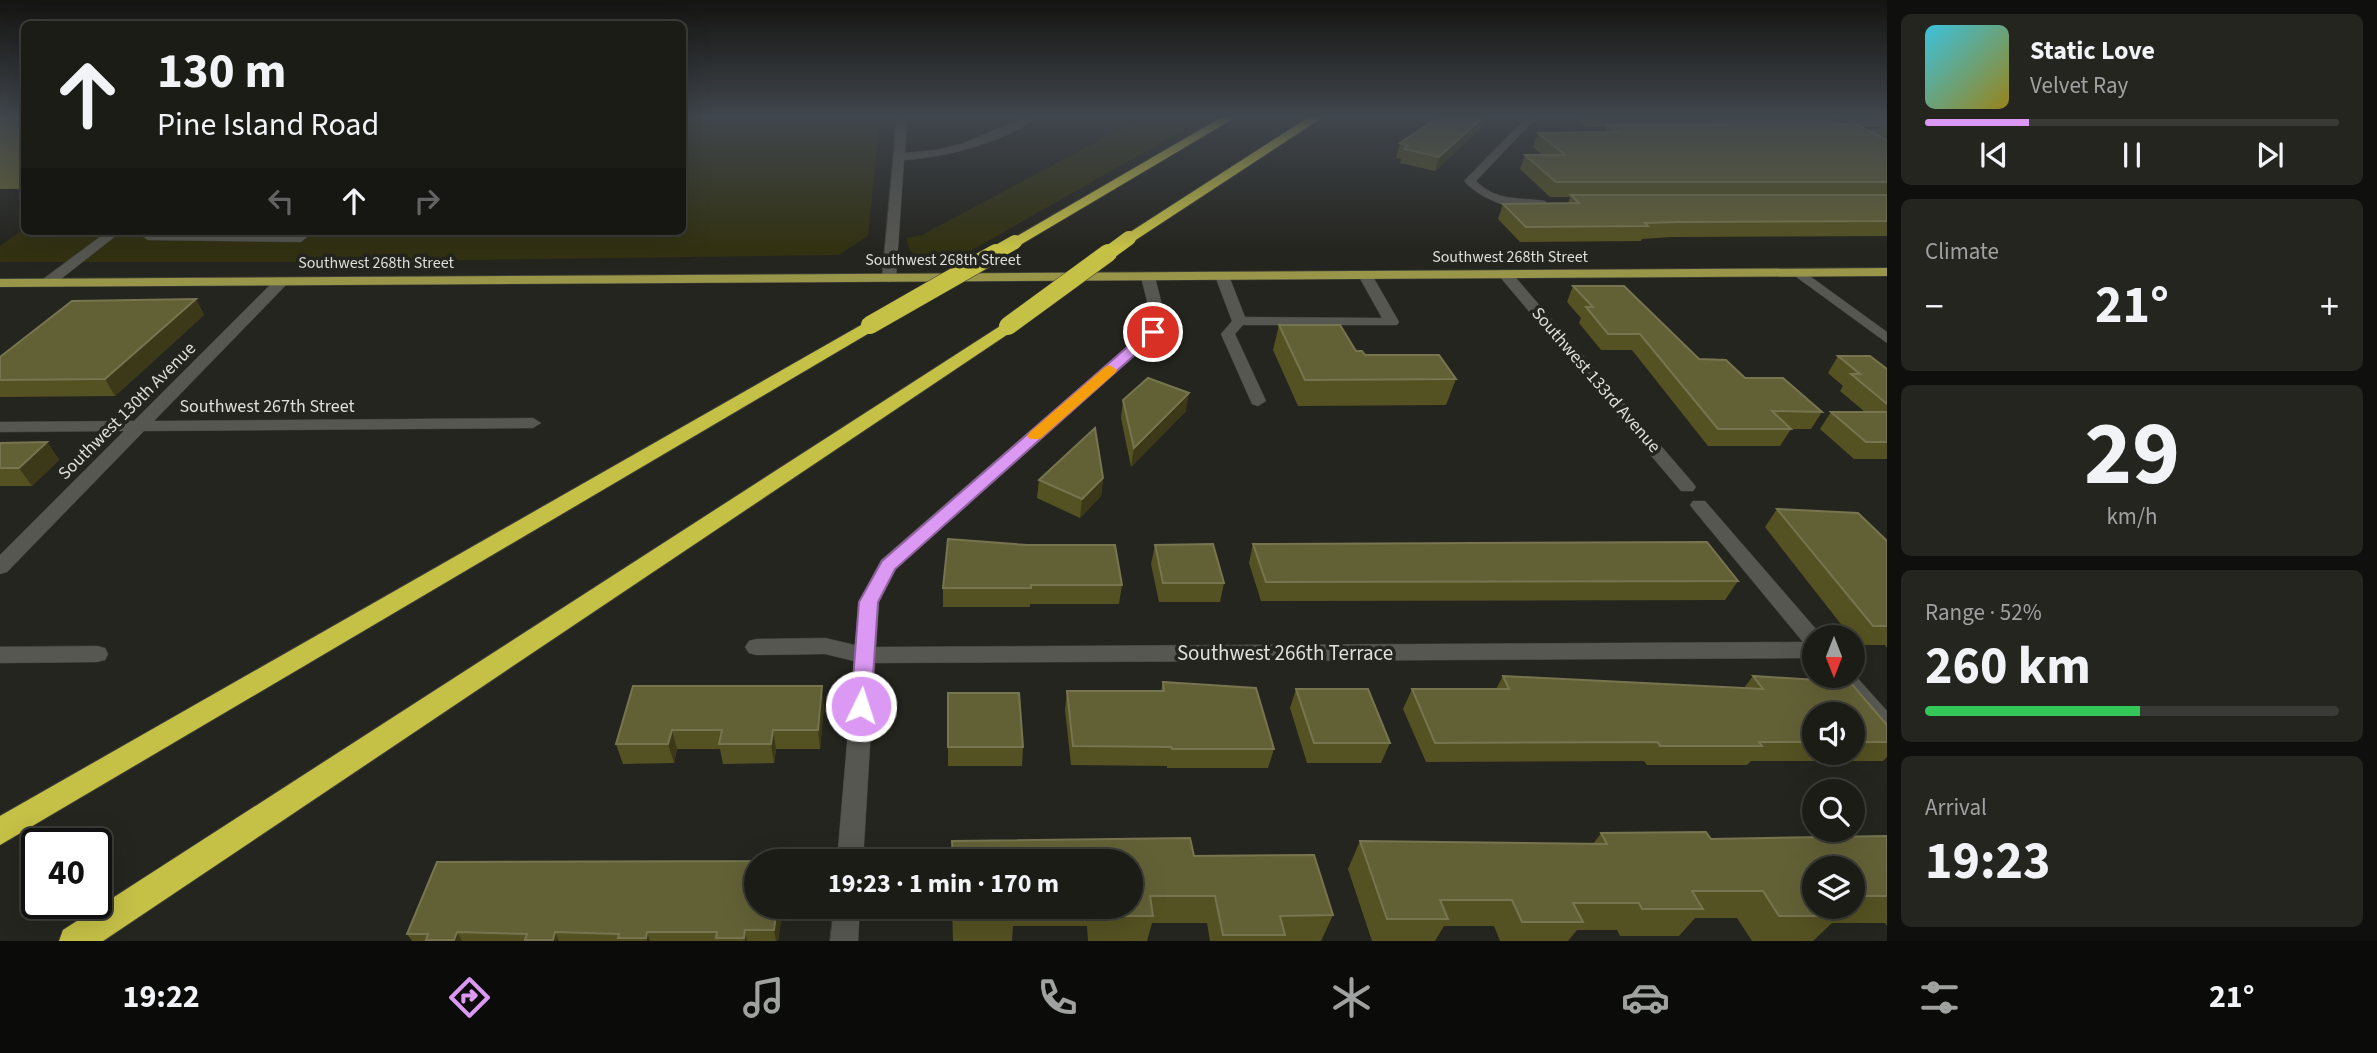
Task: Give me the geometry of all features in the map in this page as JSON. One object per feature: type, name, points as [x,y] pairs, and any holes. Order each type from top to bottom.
[{"type":"highway","points":[[0,832],[1154,161]]},
{"type":"highway","points":[[75,941],[1008,326],[1129,238],[1249,161]]},
{"type":"main road","name":"Southwest 268th Street","points":[[0,283],[1887,272]]},
{"type":"street","points":[[889,278],[897,161]]},
{"type":"street","points":[[1489,161],[1470,181],[1483,196],[1499,201],[1553,204]]},
{"type":"street","points":[[47,283],[111,235]]},
{"type":"street","points":[[149,235],[301,238],[304,235]]},
{"type":"street","points":[[1800,273],[1887,339]]},
{"type":"street","name":"Southwest 133rd Avenue","points":[[1505,274],[1686,487]]},
{"type":"street","points":[[1239,321],[1392,322],[1366,275]]},
{"type":"street","points":[[1222,276],[1239,321]]},
{"type":"street","points":[[851,849],[869,602],[888,565],[1153,332],[1157,313],[1148,277]]},
{"type":"street","name":"Southwest 130th Avenue","points":[[0,567],[282,282]]},
{"type":"street","points":[[1239,321],[1228,334],[1258,401]]},
{"type":"street","name":"Southwest 267th Street","points":[[0,427],[533,423]]},
{"type":"street","points":[[1699,505],[1802,627]]},
{"type":"street","name":"Southwest 266th Terrace","points":[[756,647],[825,646],[865,655],[1802,650]]},
{"type":"street","points":[[0,655],[97,654]]},
{"type":"street","points":[[1853,688],[1887,727]]},
{"type":"street","points":[[844,941],[846,919]]},
{"type":"shaded area","points":[[0,161],[21,161],[21,189],[0,189]]},
{"type":"shaded area","points":[[686,161],[876,161],[868,236],[839,255],[316,262],[0,262],[0,246],[21,231],[21,235],[686,235]]},
{"type":"shaded area","points":[[1061,161],[1129,161],[951,262],[927,262],[910,251],[906,238],[922,235]]},
{"type":"building","points":[[1532,161],[1887,161],[1887,182],[1556,182]]},
{"type":"building","points":[[1571,195],[1887,195],[1887,221],[1678,222],[1645,223],[1648,226],[1526,227],[1503,204],[1579,203]]},
{"type":"building","points":[[1573,286],[1624,286],[1699,359],[1726,360],[1745,378],[1783,378],[1822,412],[1772,411],[1791,429],[1718,429],[1640,334],[1608,334],[1586,307],[1593,307]]},
{"type":"building","points":[[196,299],[105,379],[0,380],[0,357],[72,301]]},
{"type":"building","points":[[1279,325],[1340,325],[1356,351],[1362,351],[1365,355],[1439,355],[1456,379],[1305,380]]},
{"type":"building","points":[[1838,356],[1870,356],[1887,369],[1887,404],[1851,374],[1860,374]]},
{"type":"building","points":[[1148,378],[1189,393],[1134,448],[1123,400]]},
{"type":"building","points":[[1831,412],[1887,412],[1887,442],[1866,442]]},
{"type":"building","points":[[1095,428],[1103,478],[1082,499],[1039,480]]},
{"type":"building","points":[[47,442],[19,468],[0,468],[0,443]]},
{"type":"building","points":[[1777,509],[1858,513],[1887,541],[1887,626],[1873,626]]},
{"type":"building","points":[[948,539],[1027,545],[1115,545],[1122,585],[943,588]]},
{"type":"building","points":[[1707,542],[1738,581],[1266,582],[1253,544]]},
{"type":"building","points":[[1213,544],[1224,583],[1163,583],[1155,545]]},
{"type":"building","points":[[1503,676],[1763,689],[1753,676],[1802,679],[1802,688],[1855,688],[1887,725],[1887,742],[1865,742],[1865,702],[1802,702],[1802,742],[1759,742],[1762,746],[1660,746],[1658,742],[1435,743],[1412,689],[1509,689]]},
{"type":"building","points":[[1163,682],[1256,688],[1274,749],[1073,746],[1067,691],[1164,691]]},
{"type":"building","points":[[633,686],[822,686],[818,730],[773,730],[771,744],[719,744],[722,730],[672,730],[668,744],[616,744]]},
{"type":"building","points":[[1296,689],[1368,689],[1390,743],[1314,743]]},
{"type":"building","points":[[948,693],[1019,693],[1023,747],[948,747]]},
{"type":"building","points":[[1706,832],[1711,839],[1802,837],[1802,842],[1865,842],[1865,836],[1887,836],[1887,896],[1865,896],[1865,856],[1802,856],[1802,916],[1779,916],[1763,891],[1692,891],[1703,909],[1642,909],[1639,903],[1573,903],[1583,922],[1522,922],[1512,900],[1440,900],[1448,919],[1387,919],[1360,841],[1607,844],[1601,833]]},
{"type":"building","points":[[1190,838],[1194,856],[1314,855],[1333,915],[1280,916],[1285,935],[1223,935],[1215,896],[1150,896],[1153,916],[1143,916],[1143,849],[952,849],[952,841]]},
{"type":"building","points":[[744,861],[744,919],[775,919],[774,930],[745,930],[744,938],[716,938],[717,932],[647,932],[646,938],[618,938],[619,934],[555,932],[553,940],[525,940],[527,934],[457,932],[454,940],[426,940],[428,934],[407,934],[437,862]]},
{"type":"slow traffic","points":[[1035,436],[1110,370]]},
{"type":"route","points":[[861,706],[869,602],[888,565],[1153,332]]}]
